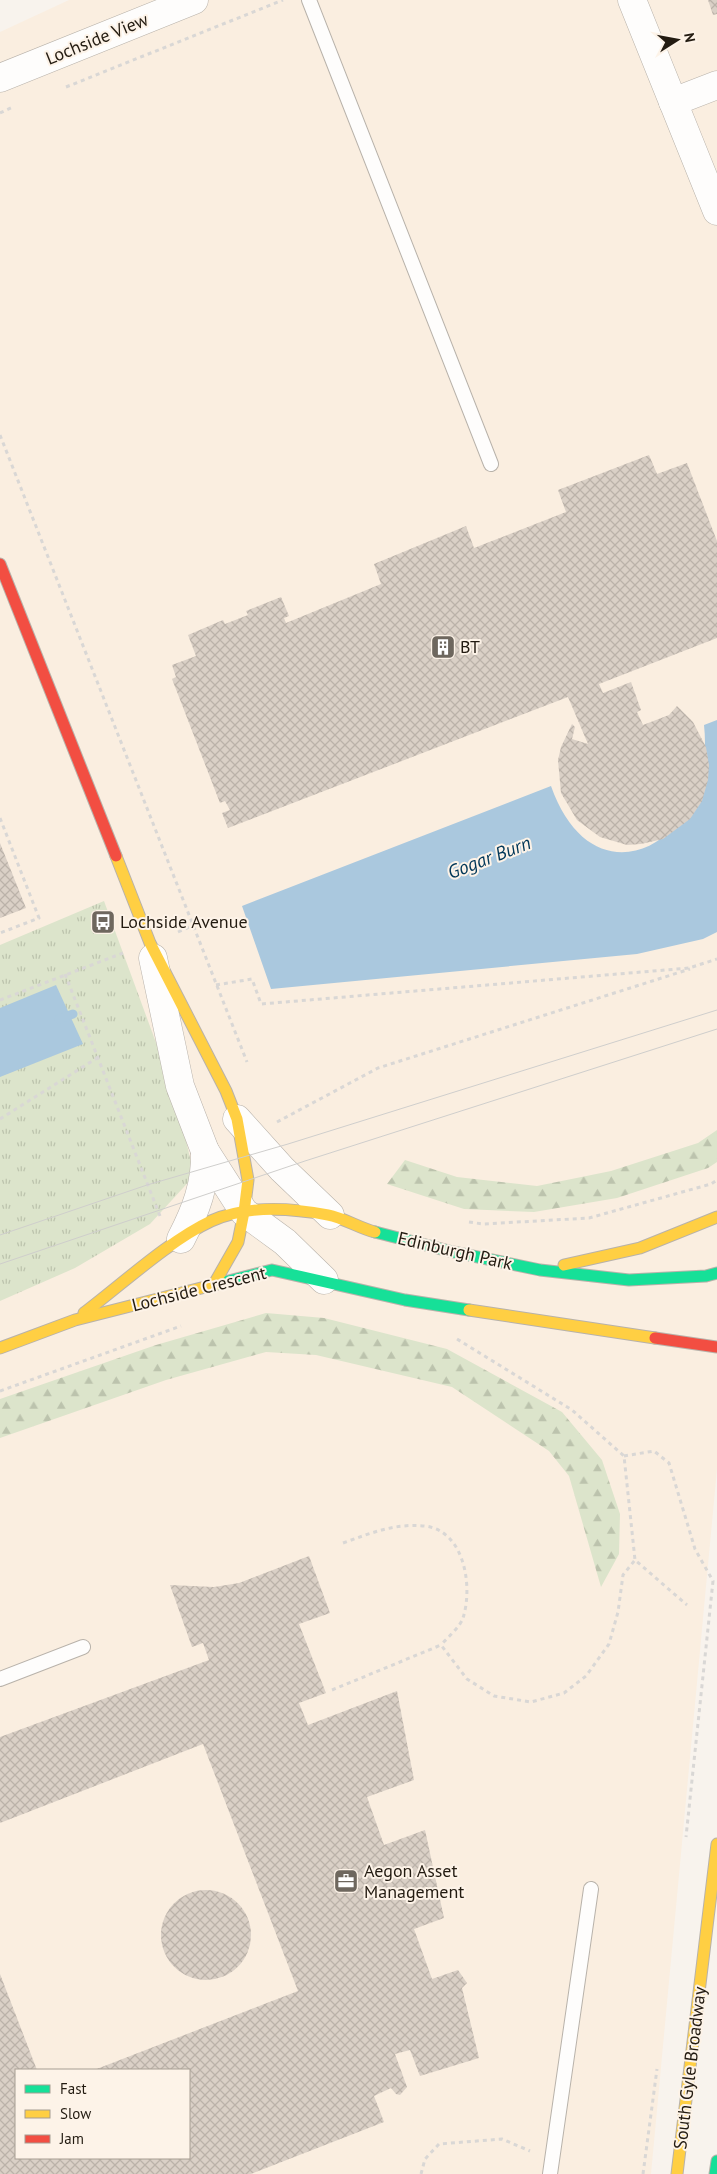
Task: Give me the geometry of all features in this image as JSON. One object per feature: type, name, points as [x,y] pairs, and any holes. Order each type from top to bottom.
[{"type":"street","name":"Lochside View","points":[[0,78],[194,0]]},
{"type":"street","points":[[632,0],[717,211]]},
{"type":"street","points":[[673,102],[717,85]]},
{"type":"street","points":[[0,564],[150,943],[226,1091],[237,1119],[248,1180],[244,1212],[238,1242],[213,1286]]},
{"type":"street","points":[[150,943],[180,1086],[205,1151],[244,1212],[285,1242],[324,1280],[405,1300],[717,1347]]},
{"type":"street","name":"Edinburgh Park","points":[[237,1119],[282,1169],[330,1215],[364,1229],[449,1251],[540,1270],[629,1280],[706,1276],[717,1273]]},
{"type":"street","name":"Lochside Crescent","points":[[181,1239],[200,1196],[205,1168],[205,1151]]},
{"type":"street","name":"Lochside Crescent","points":[[75,1320],[181,1239],[212,1221],[244,1212],[276,1210],[330,1215]]},
{"type":"street","points":[[540,1270],[640,1248],[717,1217]]},
{"type":"street","name":"Lochside Crescent","points":[[0,1348],[75,1320],[272,1270],[324,1280]]},
{"type":"street","name":"South Gyle Broadway","points":[[677,2174],[717,1844]]},
{"type":"street","points":[[716,2174],[717,2161]]},
{"type":"lane","points":[[309,0],[491,464]]},
{"type":"lane","points":[[0,1679],[83,1647]]},
{"type":"lane","points":[[551,2168],[591,1889]]},
{"type":"path","points":[[64,87],[283,0]]},
{"type":"path","points":[[0,113],[18,105]]},
{"type":"path","points":[[0,434],[250,1070]]},
{"type":"path","points":[[0,818],[39,918],[0,933]]},
{"type":"path","points":[[0,1000],[194,925]]},
{"type":"path","points":[[275,1123],[378,1068],[717,960]]},
{"type":"path","points":[[216,985],[252,979],[261,1004],[689,968],[709,963]]},
{"type":"path","points":[[65,974],[161,1219]]},
{"type":"path","points":[[0,1118],[97,1058]]},
{"type":"path","points":[[464,1222],[483,1224],[589,1218],[710,1184],[717,1180]]},
{"type":"path","points":[[0,1391],[183,1326]]},
{"type":"path","points":[[448,1336],[457,1339],[572,1410],[624,1456],[635,1560],[687,1605]]},
{"type":"path","points":[[624,1456],[654,1451],[669,1463],[695,1549],[713,1581],[685,1843]]},
{"type":"path","points":[[332,1690],[441,1645],[462,1619],[468,1585],[461,1555],[446,1536],[427,1526],[389,1527],[343,1543]]},
{"type":"path","points":[[441,1645],[467,1679],[494,1696],[531,1702],[564,1693],[586,1676],[609,1644],[618,1612],[623,1575],[635,1560]]},
{"type":"path","points":[[643,2174],[657,2067]]},
{"type":"path","points":[[421,2174],[425,2159],[439,2144],[466,2140],[502,2139],[551,2168]]},
{"type":"shaded area","points":[[69,0],[717,0],[717,1469],[651,2174],[0,2174],[0,32]]},
{"type":"green space","points":[[104,901],[177,1100],[194,1176],[150,1224],[75,1268],[0,1301],[0,945]]},
{"type":"green space","points":[[717,1130],[717,1162],[708,1168],[617,1198],[534,1212],[464,1209],[387,1184],[405,1160],[457,1177],[537,1186],[611,1171],[698,1143]]},
{"type":"green space","points":[[266,1313],[324,1318],[447,1349],[562,1412],[602,1460],[620,1514],[619,1554],[601,1587],[569,1476],[549,1451],[452,1387],[316,1355],[266,1352],[166,1380],[0,1438],[0,1399],[156,1345]]},
{"type":"water","points":[[717,720],[717,932],[703,939],[637,954],[271,989],[242,906],[551,786],[571,824],[595,846],[622,852],[649,846],[673,828],[692,801],[703,766],[704,725]]},
{"type":"water","points":[[56,985],[83,1044],[0,1077],[0,1008]]},
{"type":"building","points":[[708,0],[717,0],[717,14],[713,15]]},
{"type":"building","name":"BT","points":[[649,455],[657,474],[687,463],[717,541],[717,638],[599,684],[603,693],[631,682],[641,710],[637,712],[643,725],[669,715],[677,706],[693,722],[706,747],[709,765],[708,780],[702,801],[690,819],[663,839],[627,845],[600,837],[577,820],[561,793],[558,760],[561,747],[572,724],[575,727],[572,739],[588,744],[568,697],[228,828],[222,813],[230,810],[225,801],[220,803],[172,679],[176,677],[172,665],[196,656],[188,635],[223,620],[225,624],[248,615],[246,611],[281,597],[289,616],[284,618],[286,623],[381,584],[374,564],[466,526],[474,548],[566,512],[558,490]]},
{"type":"building","points":[[0,843],[26,908],[0,918]]},
{"type":"building","name":"Aegon Asset Management","points":[[309,1556],[330,1613],[299,1624],[326,1693],[299,1703],[308,1725],[397,1691],[414,1780],[367,1797],[384,1845],[425,1830],[444,1918],[414,1929],[432,1979],[458,1970],[467,1983],[462,1988],[479,2058],[420,2076],[410,2050],[395,2054],[407,2087],[400,2095],[396,2094],[391,2088],[374,2096],[384,2122],[251,2174],[0,2174],[0,1974],[37,2069],[15,2069],[15,2159],[190,2159],[190,2069],[97,2069],[298,1991],[203,1744],[0,1823],[0,1737],[209,1660],[203,1643],[192,1647],[170,1585],[214,1587],[239,1583]]},
{"type":"building","points":[[206,1890],[223,1893],[238,1903],[248,1918],[251,1935],[248,1952],[238,1967],[223,1977],[206,1980],[189,1977],[174,1967],[164,1952],[161,1935],[164,1918],[174,1903],[189,1893]]},
{"type":"waterway","name":"Gogar Burn","points":[[59,1019],[73,1014]]},
{"type":"tram line","points":[[0,1235],[147,1185],[288,1144],[717,1010]]},
{"type":"tram line","points":[[0,1264],[305,1161],[717,1029]]},
{"type":"traffic: fast","points":[[375,1232],[449,1251],[540,1270],[629,1280],[706,1276],[717,1273]]},
{"type":"traffic: fast","points":[[217,1284],[272,1270],[405,1300],[469,1310]]},
{"type":"traffic: fast","points":[[715,2174],[717,2161]]},
{"type":"traffic: slow","points":[[116,856],[150,943],[226,1091],[237,1119],[248,1180],[244,1212],[238,1242],[213,1286]]},
{"type":"traffic: slow","points":[[84,1313],[179,1239],[211,1221],[239,1212],[269,1209],[314,1213],[334,1216],[375,1232]]},
{"type":"traffic: slow","points":[[564,1265],[640,1248],[717,1217]]},
{"type":"traffic: slow","points":[[0,1348],[75,1320],[217,1284]]},
{"type":"traffic: slow","points":[[469,1310],[655,1338]]},
{"type":"traffic: slow","points":[[677,2174],[717,1844]]},
{"type":"traffic: jam","points":[[0,564],[116,856]]},
{"type":"traffic: jam","points":[[655,1338],[717,1347]]},
{"type":"place","name":"BT","points":[[443,647]]},
{"type":"place","name":"Lochside Avenue","points":[[103,922]]},
{"type":"place","name":"Aegon Asset Management","points":[[346,1881]]}]
